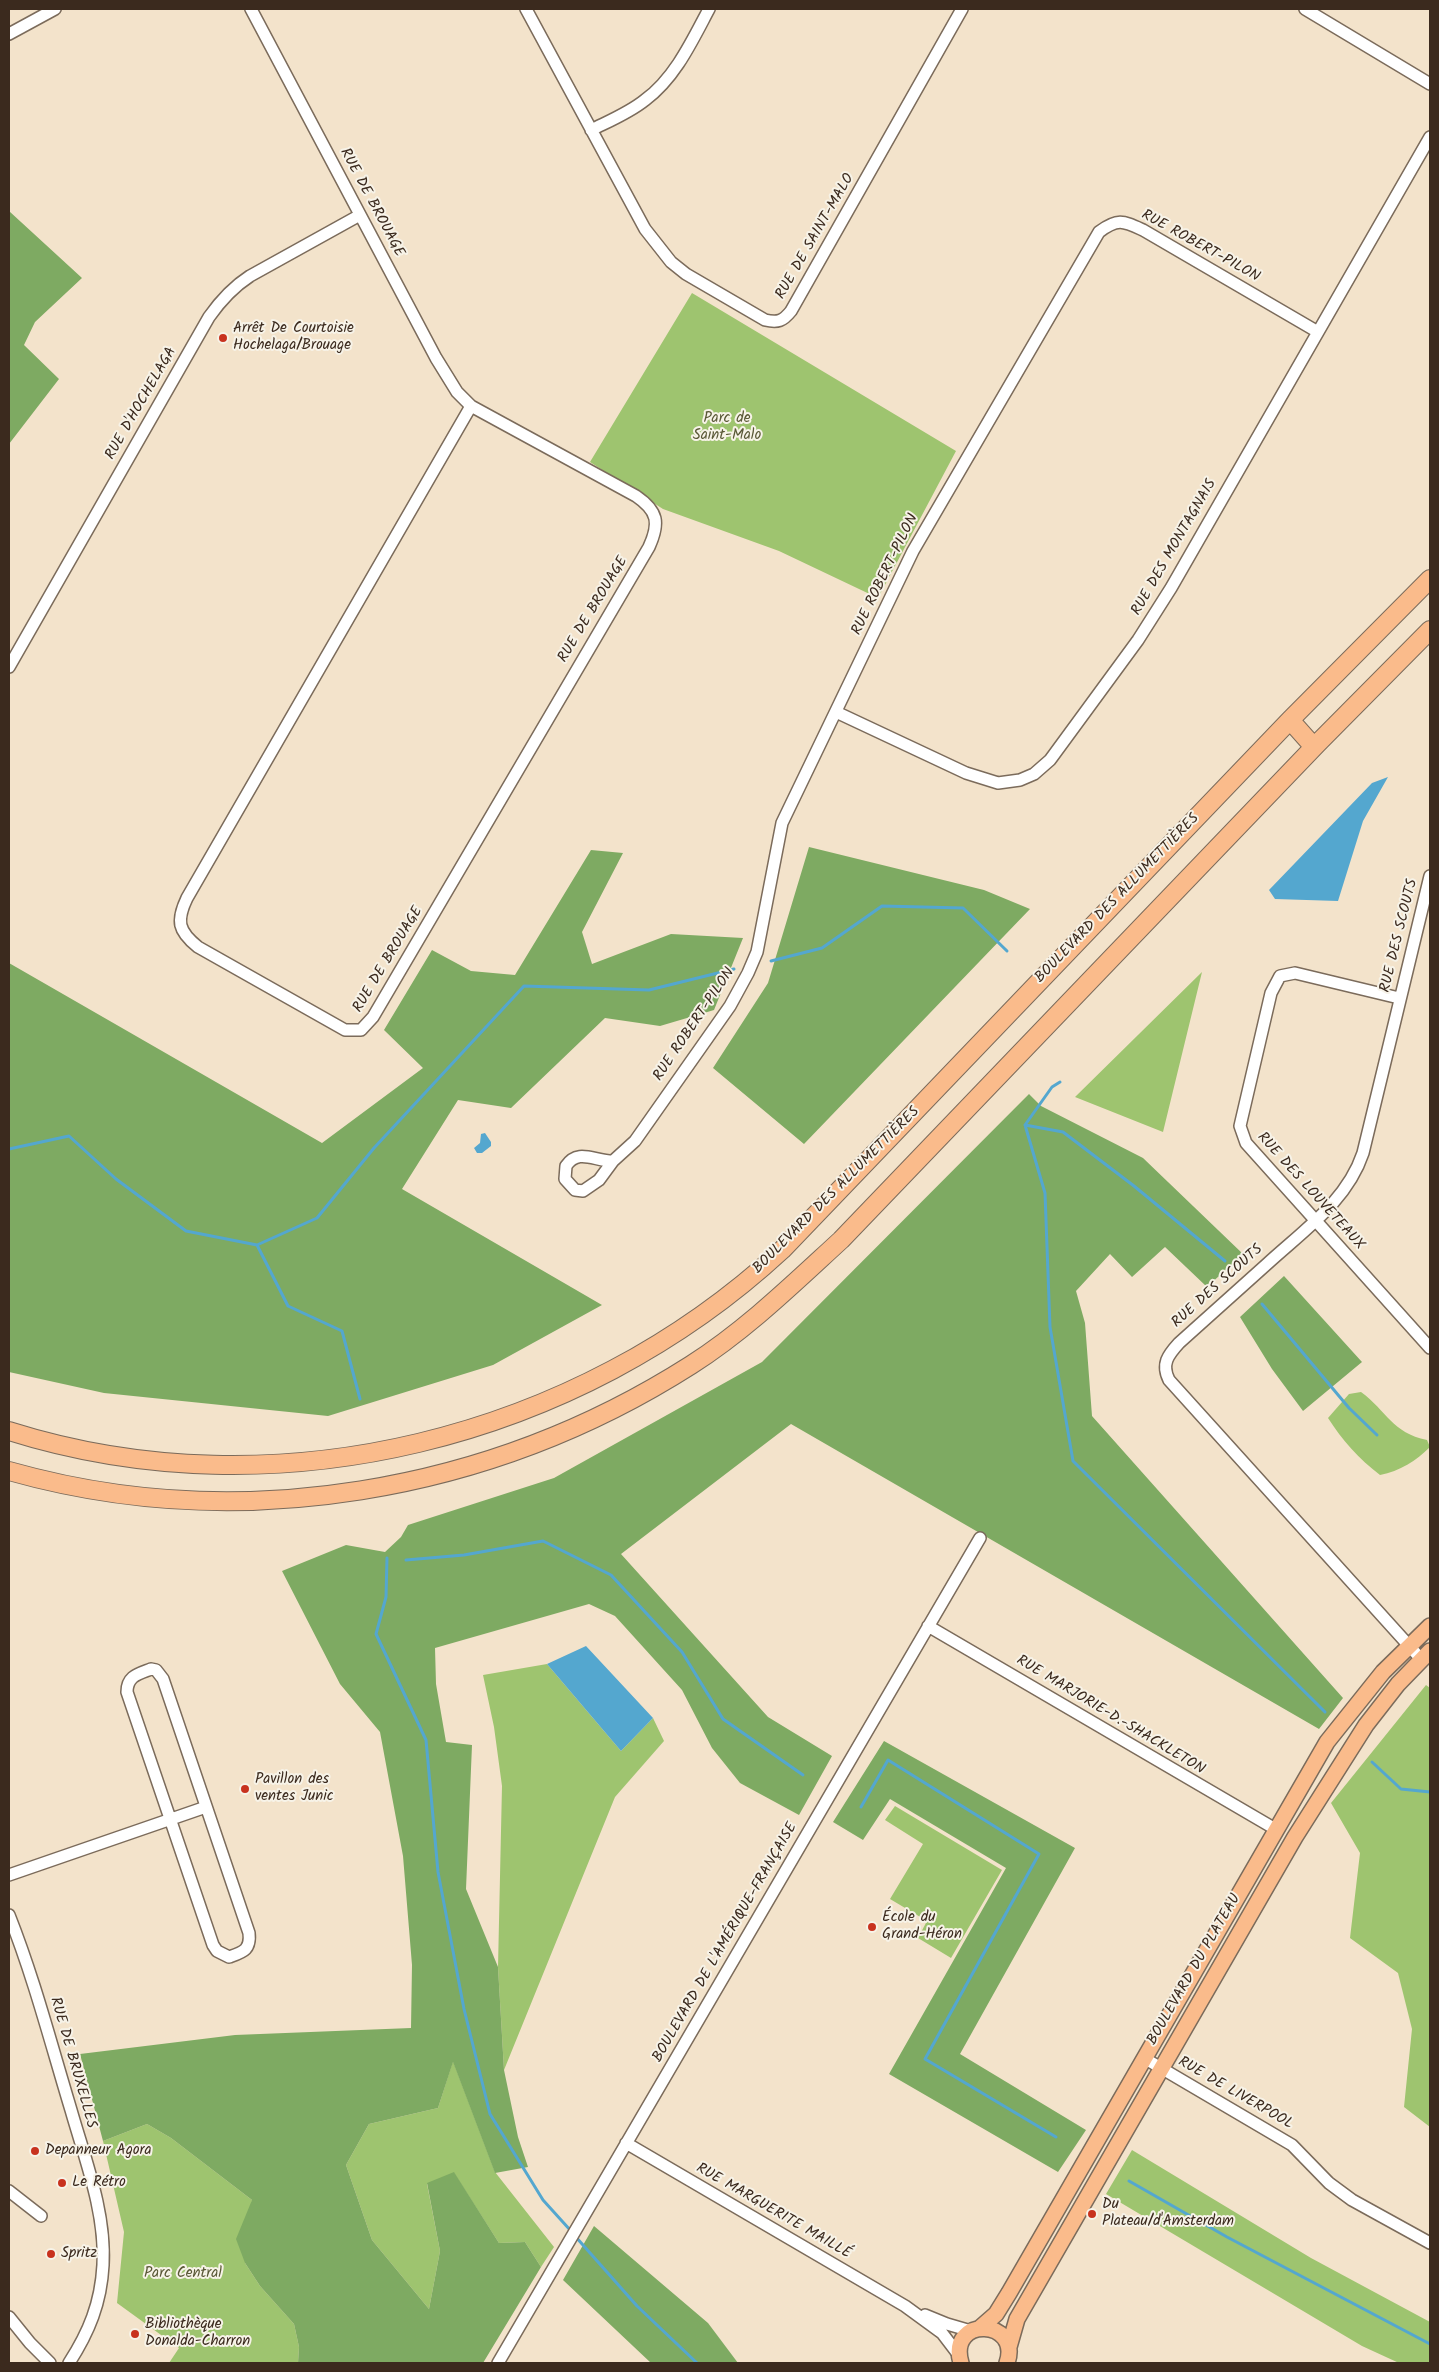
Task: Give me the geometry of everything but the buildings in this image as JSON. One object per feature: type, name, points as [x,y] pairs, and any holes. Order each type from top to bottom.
[{"type":"highway","name":"BOULEVARD DES ALLUMETTIÈRES","points":[[9,1431],[81,1450],[141,1460],[275,1465],[334,1459],[394,1449],[510,1415],[568,1391],[632,1360],[713,1307],[758,1272],[782,1250],[1290,720],[1430,579]]},
{"type":"highway","points":[[9,1471],[96,1490],[148,1496],[226,1501],[317,1498],[401,1484],[483,1463],[568,1431],[636,1397],[693,1364],[758,1316],[841,1240],[1314,747],[1430,630]]},
{"type":"highway","points":[[1290,720],[1314,747]]},
{"type":"main road","name":"BOULEVARD DU PLATEAU","points":[[960,2359],[964,2337],[996,2314],[1009,2293],[1327,1742],[1366,1691],[1408,1646],[1430,1626]]},
{"type":"main road","name":"BOULEVARD DU PLATEAU","points":[[1010,2358],[1017,2319],[1295,1837],[1366,1725],[1398,1684],[1426,1655]]},
{"type":"main road","points":[[976,2329],[990,2328],[998,2332],[1005,2338],[1010,2358]]},
{"type":"street","points":[[9,34],[55,9]]},
{"type":"street","name":"RUE DE BROUAGE","points":[[251,9],[436,358],[457,392],[471,406],[641,499],[652,510],[655,528],[649,547],[373,1017],[361,1030],[345,1030],[198,947],[184,935],[180,918],[187,898],[471,406]]},
{"type":"street","name":"RUE DE SAINT-MALO","points":[[526,9],[645,229],[671,262],[686,274],[757,316],[776,322],[784,320],[791,311],[962,9]]},
{"type":"street","points":[[591,130],[643,102],[657,91],[680,59],[709,9]]},
{"type":"street","points":[[1305,9],[1430,84]]},
{"type":"street","name":"RUE DES MONTAGNAIS","points":[[836,712],[966,773],[998,783],[1020,780],[1034,774],[1050,760],[1138,640],[1171,588],[1430,138]]},
{"type":"street","name":"RUE D'HOCHELAGA","points":[[9,667],[209,317],[220,301],[235,286],[250,276],[360,215]]},
{"type":"street","name":"RUE ROBERT-PILON","points":[[613,1161],[635,1140],[730,1006],[748,973],[761,937],[782,823],[917,543],[1099,232],[1109,224],[1122,221],[1143,230],[1318,332]]},
{"type":"street","name":"RUE DES SCOUTS","points":[[1426,1655],[1408,1646],[1168,1380],[1164,1369],[1167,1357],[1179,1343],[1316,1221],[1346,1188],[1360,1163],[1399,998],[1428,894],[1430,876]]},
{"type":"street","name":"RUE DES LOUVETEAUX","points":[[1399,998],[1295,973],[1280,976],[1271,992],[1241,1120],[1240,1132],[1246,1143],[1430,1348]]},
{"type":"street","name":"BOULEVARD DE L'AMÉRIQUE-FRANÇAISE","points":[[498,2363],[980,1538]]},
{"type":"street","name":"RUE MARJORIE-D.-SHACKLETON","points":[[928,1626],[1277,1830]]},
{"type":"street","points":[[151,1669],[156,1670],[163,1679],[249,1933],[249,1947],[246,1951],[228,1957],[217,1952],[170,1819],[127,1692],[129,1679],[151,1669]]},
{"type":"street","points":[[9,1874],[206,1806]]},
{"type":"street","name":"RUE DE BRUXELLES","points":[[9,1915],[39,2002],[86,2160],[99,2218],[103,2266],[98,2303],[84,2340],[69,2363]]},
{"type":"street","name":"RUE DE LIVERPOOL","points":[[1144,2058],[1292,2145],[1329,2183],[1352,2200],[1430,2243]]},
{"type":"street","name":"RUE MARGUERITE MAILLÉ","points":[[626,2143],[905,2306],[942,2333],[960,2359]]},
{"type":"street","points":[[9,2190],[41,2216]]},
{"type":"street","name":"RUE MARGUERITE MAILLÉ","points":[[905,2306],[947,2324],[976,2329]]},
{"type":"street","points":[[9,2316],[30,2343],[50,2363]]},
{"type":"green space","points":[[9,211],[82,278],[35,322],[24,345],[59,379],[9,444]]},
{"type":"green space","name":"Parc de Saint-Malo","points":[[692,293],[956,451],[878,598],[779,551],[663,509],[590,462]]},
{"type":"green space","points":[[809,847],[984,890],[1030,909],[804,1144],[713,1068],[768,983]]},
{"type":"green space","points":[[591,850],[623,853],[582,932],[592,964],[671,934],[743,938],[714,1010],[660,1026],[605,1018],[511,1108],[458,1100],[402,1189],[602,1305],[493,1365],[328,1416],[104,1393],[9,1372],[9,963],[322,1143],[423,1068],[384,1030],[432,950],[471,971],[515,975]]},
{"type":"green space","points":[[1202,972],[1163,1132],[1075,1097]]},
{"type":"green space","points":[[1029,1094],[1041,1106],[1143,1158],[1243,1254],[1207,1287],[1165,1247],[1132,1277],[1110,1254],[1076,1291],[1085,1323],[1092,1416],[1343,1698],[1319,1729],[791,1424],[621,1554],[768,1717],[832,1756],[799,1815],[740,1783],[712,1748],[682,1690],[615,1616],[589,1604],[435,1648],[436,1684],[446,1742],[472,1745],[466,1889],[498,1967],[504,2070],[518,2137],[528,2167],[495,2173],[453,2062],[438,2108],[369,2124],[346,2165],[372,2240],[429,2309],[440,2251],[427,2183],[454,2172],[499,2243],[525,2242],[541,2267],[483,2363],[298,2363],[299,2347],[294,2324],[260,2286],[245,2263],[236,2239],[252,2200],[171,2138],[147,2124],[103,2141],[80,2054],[235,2035],[411,2028],[412,1965],[403,1856],[380,1732],[340,1684],[282,1571],[346,1545],[385,1552],[401,1537],[408,1525],[554,1478],[762,1362]]},
{"type":"green space","points":[[1284,1276],[1362,1362],[1303,1411],[1272,1369],[1240,1317]]},
{"type":"green space","points":[[1361,1392],[1398,1427],[1415,1437],[1427,1440],[1430,1447],[1407,1465],[1380,1475],[1351,1449],[1328,1418],[1349,1394]]},
{"type":"green space","points":[[547,1664],[621,1751],[653,1718],[664,1741],[615,1797],[504,2070],[498,1967],[502,1786],[494,1727],[483,1675]]},
{"type":"green space","points":[[1426,1685],[1430,1688],[1430,2127],[1404,2107],[1412,2029],[1398,1973],[1350,1938],[1360,1853],[1331,1803]]},
{"type":"green space","points":[[884,1741],[1075,1848],[960,2054],[1086,2130],[1058,2172],[889,2074],[1006,1868],[890,1799],[863,1840],[833,1822]]},
{"type":"green space","points":[[895,1806],[1002,1870],[951,1958],[918,1938],[927,1921],[890,1899],[923,1844],[885,1820]]},
{"type":"green space","points":[[453,2061],[495,2172],[554,2247],[541,2267],[525,2242],[499,2243],[454,2173],[427,2184],[440,2251],[429,2309],[372,2240],[346,2165],[369,2124],[438,2108]]},
{"type":"green space","name":"Parc Central","points":[[147,2124],[171,2138],[252,2200],[245,2263],[260,2286],[294,2324],[299,2347],[298,2363],[169,2363],[179,2348],[117,2303],[124,2232],[103,2141]]},
{"type":"green space","points":[[1132,2150],[1311,2258],[1430,2322],[1430,2363],[1399,2363],[1362,2346],[1106,2194]]},
{"type":"green space","points":[[594,2226],[708,2323],[738,2363],[651,2363],[563,2280]]},
{"type":"water","points":[[1388,777],[1363,821],[1338,901],[1275,899],[1269,890],[1372,783]]},
{"type":"water","points":[[485,1133],[491,1142],[491,1146],[482,1153],[477,1153],[474,1148],[480,1143],[481,1134]]},
{"type":"water","points":[[586,1646],[653,1718],[621,1751],[547,1664]]},
{"type":"waterway","points":[[771,961],[822,948],[882,906],[963,908],[1007,951]]},
{"type":"waterway","points":[[257,1245],[317,1218],[374,1148],[524,986],[649,990],[734,969]]},
{"type":"waterway","points":[[1060,1082],[1052,1087],[1025,1125],[1045,1193],[1050,1327],[1073,1461],[1325,1712]]},
{"type":"waterway","points":[[1025,1125],[1063,1132],[1134,1186],[1225,1261]]},
{"type":"waterway","points":[[9,1149],[69,1136],[116,1179],[186,1231],[257,1245],[288,1306],[342,1331],[360,1399]]},
{"type":"waterway","points":[[1262,1304],[1349,1408],[1377,1435]]},
{"type":"waterway","points":[[406,1560],[464,1555],[543,1541],[611,1575],[682,1652],[723,1719],[803,1775]]},
{"type":"waterway","points":[[387,1558],[386,1597],[376,1634],[426,1740],[438,1872],[464,2009],[490,2114],[543,2200],[571,2231]]},
{"type":"waterway","points":[[861,1807],[888,1760],[1039,1854],[925,2059],[1056,2137]]},
{"type":"waterway","points":[[1372,1762],[1401,1789],[1430,1792]]},
{"type":"waterway","points":[[1129,2181],[1227,2237],[1430,2344]]},
{"type":"waterway","points":[[575,2236],[637,2306],[697,2363]]},
{"type":"place","name":"Arrêt De Courtoisie Hochelaga/Brouage","points":[[223,338]]},
{"type":"place","name":"Pavillon des ventes Junic","points":[[245,1789]]},
{"type":"place","name":"École du Grand-Héron","points":[[872,1927]]},
{"type":"place","name":"Depanneur Agora","points":[[35,2151]]},
{"type":"place","name":"Le Rétro","points":[[62,2183]]},
{"type":"place","name":"Du Plateau/d'Amsterdam","points":[[1092,2214]]},
{"type":"place","name":"Spritz","points":[[51,2254]]},
{"type":"place","name":"Bibliothèque Donalda-Charron","points":[[135,2334]]}]
